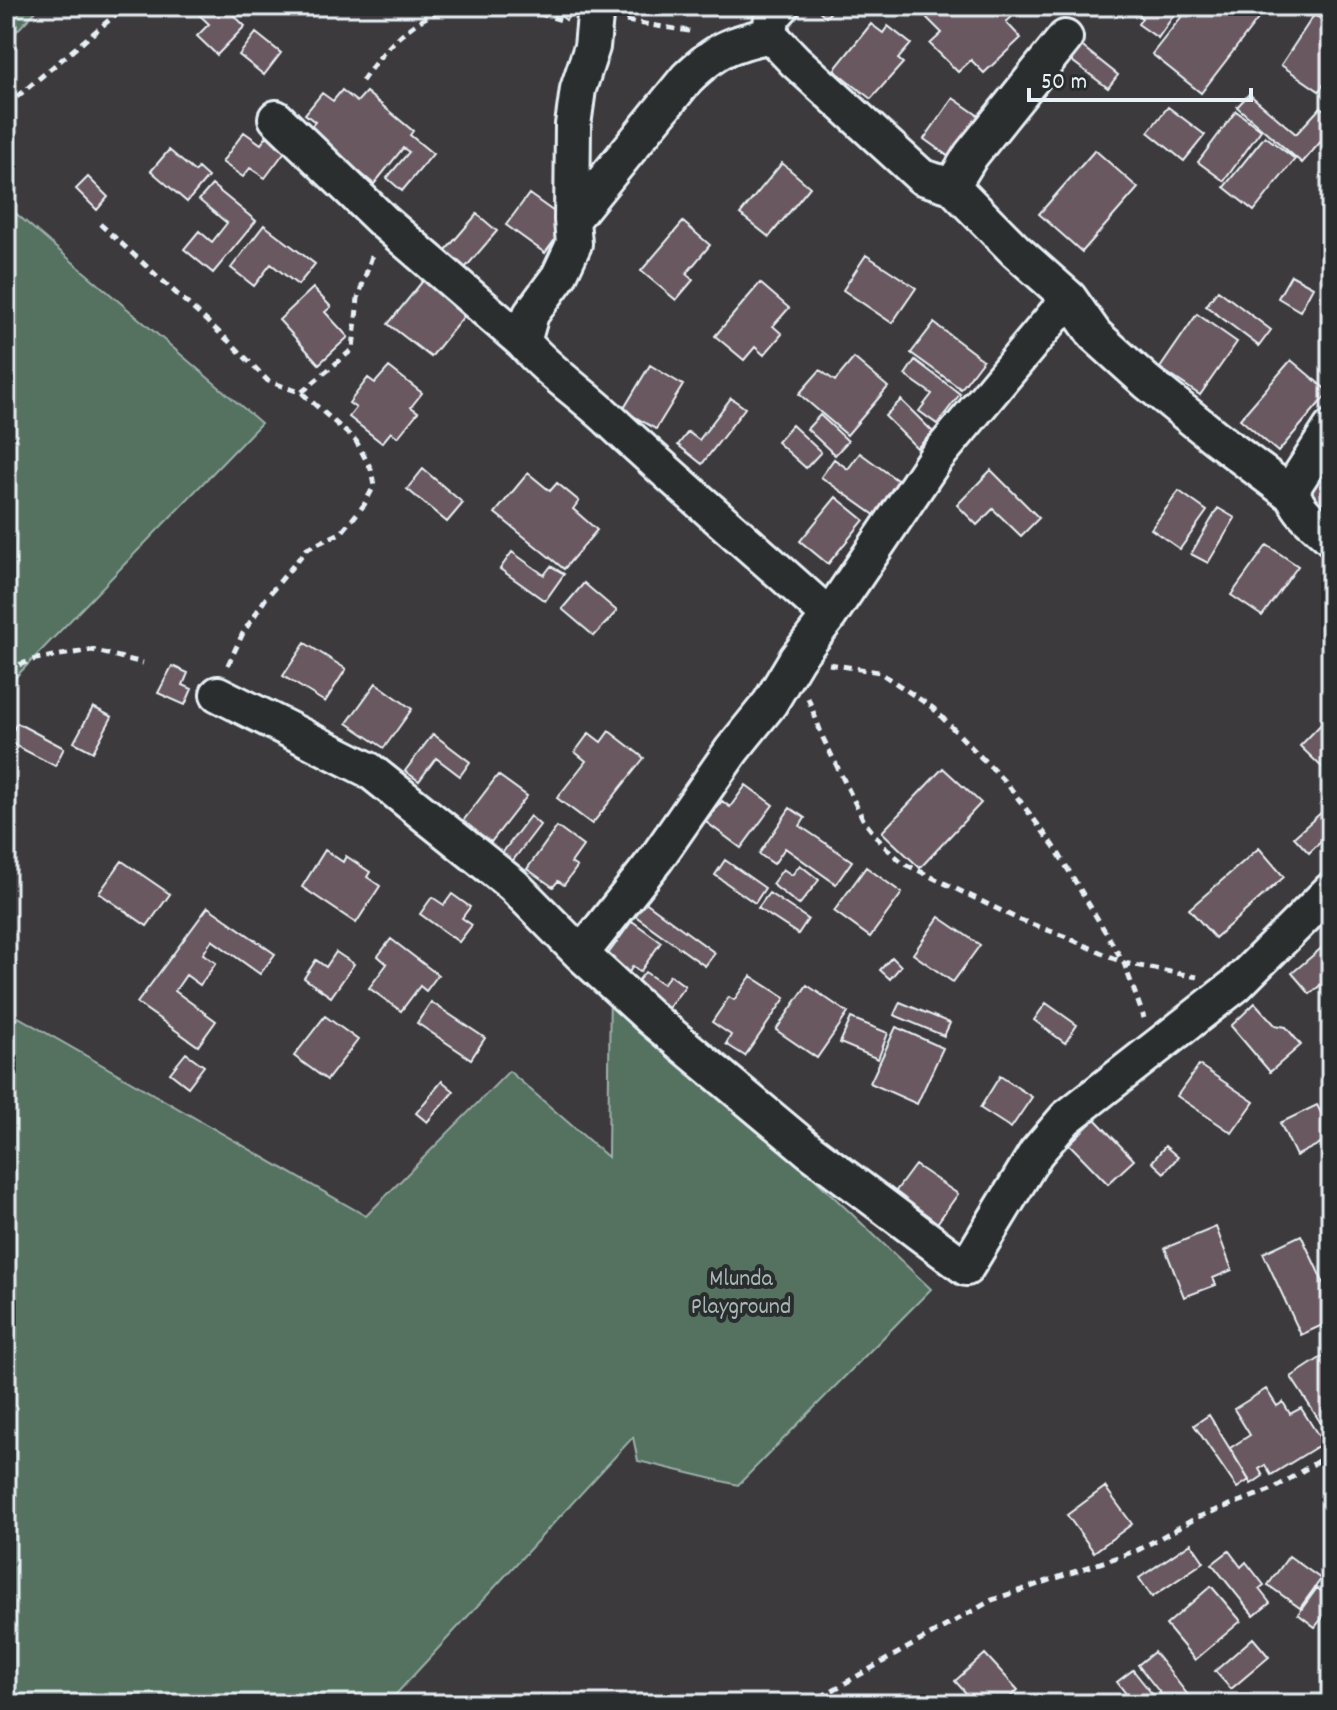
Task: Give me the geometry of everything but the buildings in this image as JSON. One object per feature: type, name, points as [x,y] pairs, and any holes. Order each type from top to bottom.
[{"type":"street","points":[[523,342],[531,314],[559,276],[574,244],[573,125],[578,89],[592,47],[595,16]]},
{"type":"street","points":[[572,220],[687,78],[708,57],[776,20],[795,61],[922,177],[952,186],[1016,251],[1069,298],[1095,335],[1147,382],[1292,495],[1331,538]]},
{"type":"street","points":[[952,186],[971,155],[1065,38]]},
{"type":"street","points":[[276,118],[384,222],[829,616]]},
{"type":"street","points":[[581,954],[656,859],[732,750],[770,703],[797,658],[935,459],[1069,298]]},
{"type":"street","points":[[1292,495],[1293,487],[1331,428]]},
{"type":"street","points":[[218,694],[369,770],[513,885],[581,954],[652,1019],[810,1151],[966,1268],[1036,1153],[1066,1118],[1236,985],[1331,890]]},
{"type":"path","points":[[6,106],[126,6]]},
{"type":"path","points":[[362,81],[385,48],[422,20],[447,7],[464,6]]},
{"type":"path","points":[[512,6],[559,20],[595,16],[688,29],[730,44]]},
{"type":"path","points":[[302,393],[353,349],[358,298],[384,222]]},
{"type":"path","points":[[100,224],[233,345],[268,381],[302,393],[356,441],[371,469],[374,486],[364,505],[342,532],[307,549],[266,598],[243,633],[218,694]]},
{"type":"path","points":[[6,669],[36,659],[92,650],[143,663]]},
{"type":"path","points":[[1155,1049],[1124,963],[1033,816],[979,754],[933,708],[879,672],[797,658],[803,686],[823,738],[864,821],[883,845],[903,863],[1020,920],[1124,963],[1236,985]]},
{"type":"path","points":[[808,1704],[992,1600],[1138,1550],[1198,1517],[1273,1489],[1331,1453]]},
{"type":"green space","points":[[6,6],[41,6],[6,42]]},
{"type":"green space","points":[[6,205],[261,423],[6,687]]},
{"type":"green space","name":"Mlunda Playground","points":[[610,985],[931,1289],[738,1485],[638,1461],[633,1437],[387,1704],[6,1704],[6,1010],[366,1216],[509,1071],[608,1157]]}]
